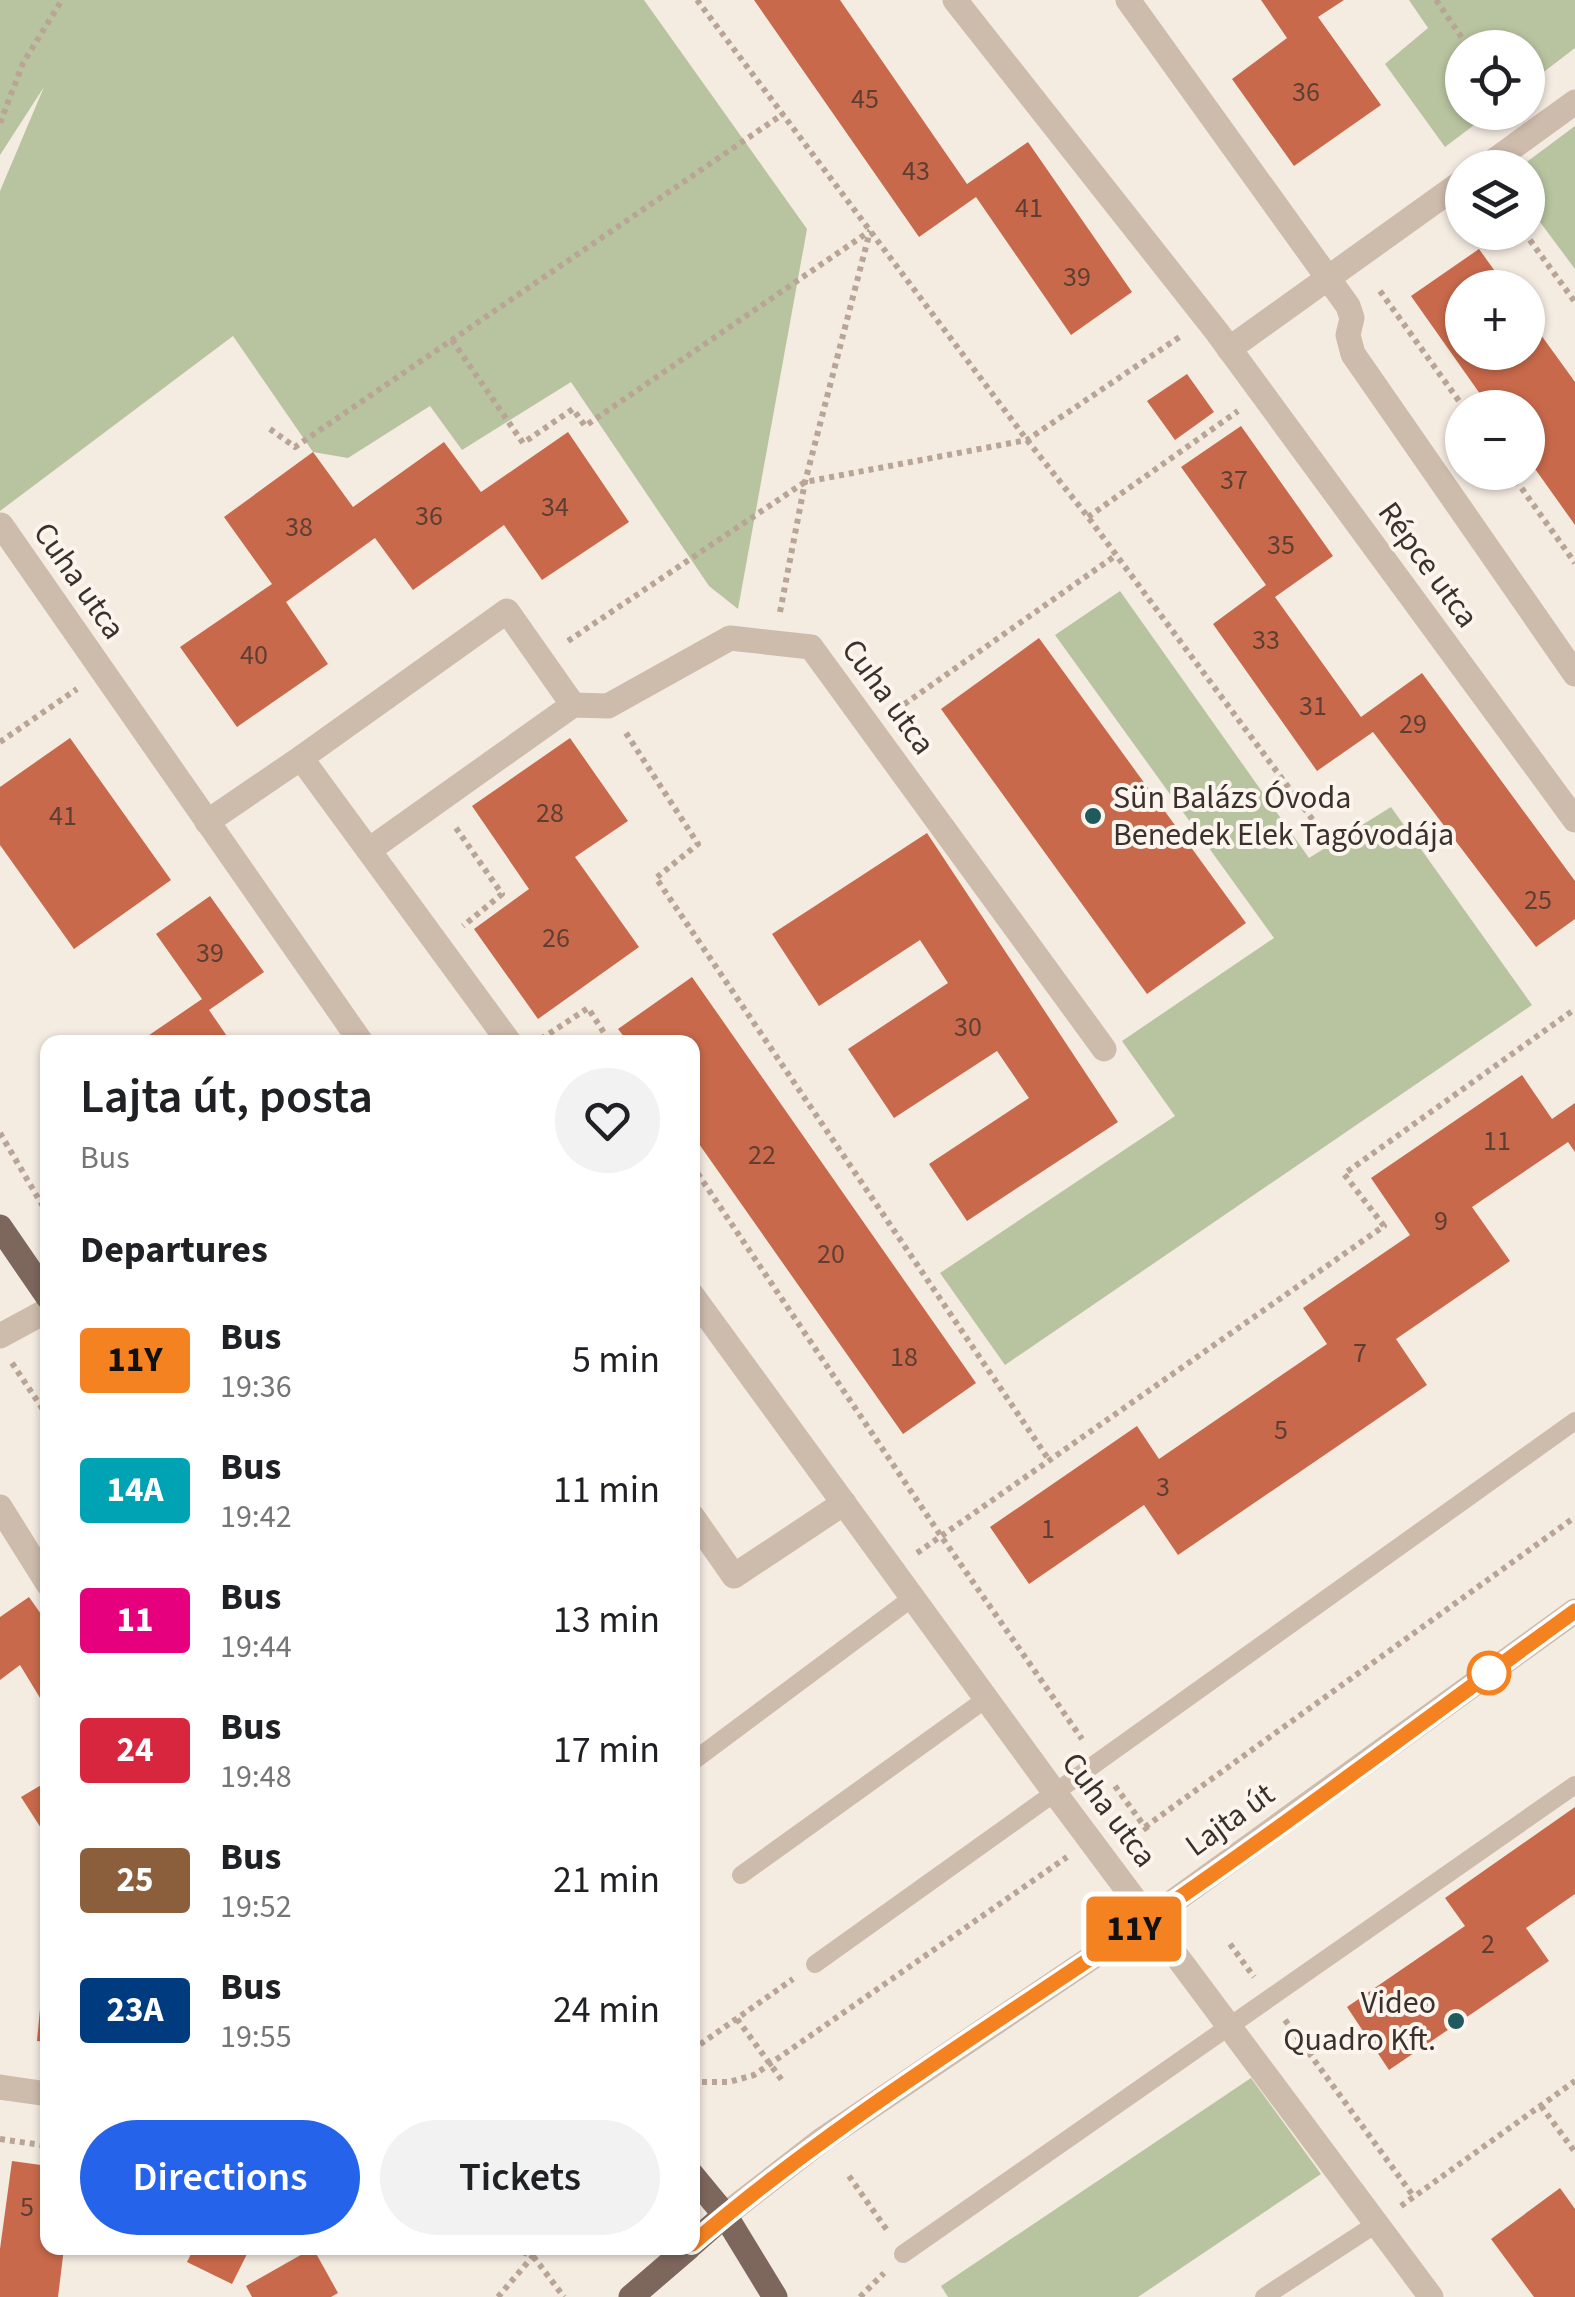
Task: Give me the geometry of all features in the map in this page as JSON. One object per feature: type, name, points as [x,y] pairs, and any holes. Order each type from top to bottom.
[{"type":"main road","points":[[0,1227],[40,1285]]},
{"type":"main road","points":[[700,2185],[725,2216],[775,2297]]},
{"type":"main road","points":[[700,2237],[725,2216]]},
{"type":"main road","points":[[631,2297],[680,2255]]},
{"type":"street","name":"Répce utca","points":[[955,0],[1208,319],[1575,820]]},
{"type":"street","name":"Répce utca","points":[[1128,0],[1348,306],[1352,318],[1348,335],[1353,354],[1575,674]]},
{"type":"street","points":[[1509,150],[1575,102]]},
{"type":"street","points":[[1229,349],[1445,194]]},
{"type":"street","name":"Cuha utca","points":[[1,525],[356,1035]]},
{"type":"street","points":[[207,822],[507,611],[573,705]]},
{"type":"street","name":"Cuha utca","points":[[608,706],[730,638],[811,647],[1104,1049]]},
{"type":"street","points":[[369,850],[573,705],[608,706]]},
{"type":"street","points":[[301,758],[503,1035]]},
{"type":"street","name":"Cuha utca","points":[[700,1306],[986,1699],[1431,2297]]},
{"type":"street","points":[[5,1348],[40,1317]]},
{"type":"street","points":[[700,1527],[734,1576],[844,1503]]},
{"type":"street","points":[[0,1507],[40,1571]]},
{"type":"street","name":"Lajta út","points":[[725,2216],[823,2139],[1149,1918],[1575,1611]]},
{"type":"street","points":[[0,2087],[40,2093]]},
{"type":"lane","points":[[815,1964],[1575,1421]]},
{"type":"lane","points":[[700,1756],[912,1598]]},
{"type":"lane","points":[[741,1874],[986,1699]]},
{"type":"lane","points":[[903,2254],[1575,1785]]},
{"type":"lane","points":[[1264,2297],[1376,2224]]},
{"type":"path","points":[[0,123],[22,63],[62,0]]},
{"type":"path","points":[[697,0],[1314,824]]},
{"type":"path","points":[[1436,0],[1457,30]]},
{"type":"path","points":[[270,429],[295,447],[782,114]]},
{"type":"path","points":[[452,340],[523,443],[573,409],[585,426],[870,230]]},
{"type":"path","points":[[774,643],[805,482],[870,230]]},
{"type":"path","points":[[1537,250],[1575,302]]},
{"type":"path","points":[[542,658],[805,482],[1027,440],[1208,319]]},
{"type":"path","points":[[1088,518],[1263,394]]},
{"type":"path","points":[[1523,490],[1575,563]]},
{"type":"path","points":[[870,728],[1115,556]]},
{"type":"path","points":[[0,742],[103,672]]},
{"type":"path","points":[[608,706],[698,844],[656,878],[1049,1460]]},
{"type":"path","points":[[438,802],[502,894],[462,925],[472,939]]},
{"type":"path","points":[[550,1035],[588,1008],[605,1035]]},
{"type":"path","points":[[892,1570],[1384,1226],[1344,1174],[1575,1009]]},
{"type":"path","points":[[532,1026],[538,1035]]},
{"type":"path","points":[[0,1133],[40,1201]]},
{"type":"path","points":[[700,1177],[940,1536],[1147,1830],[1575,1517]]},
{"type":"path","points":[[5,1348],[40,1403]]},
{"type":"path","points":[[700,2082],[729,2082],[754,2075],[1091,1840]]},
{"type":"path","points":[[1230,1944],[1414,2197]]},
{"type":"path","points":[[700,2044],[815,1964]]},
{"type":"path","points":[[737,2018],[784,2083]]},
{"type":"path","points":[[1376,2224],[1575,2082]]},
{"type":"path","points":[[1541,2106],[1575,2152]]},
{"type":"path","points":[[0,2139],[40,2145]]},
{"type":"path","points":[[849,2176],[903,2254]]},
{"type":"path","points":[[498,2297],[533,2256],[564,2297]]},
{"type":"green space","points":[[0,0],[644,0],[807,229],[738,609],[709,586],[571,382],[462,450],[430,406],[348,458],[313,452],[233,336],[0,511],[0,191],[44,87],[0,155]]},
{"type":"green space","points":[[1409,0],[1575,0],[1575,48],[1545,71],[1545,30],[1445,30],[1445,130],[1468,130],[1445,147],[1385,64],[1428,28]]},
{"type":"green space","points":[[1575,126],[1575,269],[1545,229],[1543,150]]},
{"type":"green space","points":[[1120,591],[1309,858],[1391,807],[1532,1005],[1005,1365],[940,1273],[1175,1116],[1122,1041],[1274,938],[1055,635]]},
{"type":"green space","points":[[1251,2078],[1321,2174],[1138,2297],[948,2297],[941,2286]]},
{"type":"building","points":[[754,0],[840,0],[967,184],[1028,142],[1132,292],[1071,335],[976,197],[919,237]]},
{"type":"building","points":[[1261,0],[1344,0],[1318,17],[1381,105],[1294,166],[1232,79],[1287,38]]},
{"type":"building","points":[[1480,250],[1494,270],[1449,270]]},
{"type":"building","points":[[1445,272],[1445,344],[1411,296]]},
{"type":"building","points":[[1545,341],[1575,382],[1575,525],[1545,483],[1545,390],[1477,390],[1463,370],[1545,370]]},
{"type":"building","points":[[1187,374],[1214,412],[1175,440],[1147,401]]},
{"type":"building","points":[[1241,426],[1333,556],[1275,597],[1361,717],[1422,673],[1575,881],[1575,919],[1536,947],[1373,732],[1317,771],[1213,624],[1266,585],[1181,467]]},
{"type":"building","points":[[568,432],[629,522],[542,580],[504,525],[413,590],[375,538],[286,602],[328,664],[237,727],[180,647],[272,584],[224,517],[313,452],[353,507],[444,442],[481,492]]},
{"type":"building","name":"Sün Balázs Óvoda Benedek Elek Tagóvodája","points":[[1039,638],[1246,923],[1147,994],[941,709]]},
{"type":"building","points":[[70,738],[171,880],[74,949],[0,845],[0,787]]},
{"type":"building","points":[[570,738],[628,821],[575,857],[639,947],[538,1019],[474,929],[529,889],[472,806]]},
{"type":"building","points":[[927,833],[1118,1122],[967,1221],[929,1164],[1029,1098],[997,1051],[894,1118],[848,1049],[948,983],[920,940],[819,1006],[772,934]]},
{"type":"building","points":[[210,896],[264,972],[209,1010],[226,1035],[149,1035],[202,999],[156,934]]},
{"type":"building","points":[[692,977],[976,1383],[903,1434],[700,1145],[700,1035],[623,1035],[618,1029]]},
{"type":"building","points":[[1522,1075],[1552,1119],[1575,1103],[1575,1152],[1568,1142],[1472,1207],[1510,1261],[1396,1339],[1427,1385],[1178,1555],[1144,1505],[1029,1584],[990,1527],[1137,1426],[1159,1459],[1327,1344],[1303,1308],[1410,1235],[1371,1178]]},
{"type":"building","points":[[29,1597],[40,1613],[40,1698],[20,1665],[0,1680],[0,1617]]},
{"type":"building","points":[[40,1786],[40,1827],[21,1797]]},
{"type":"building","points":[[1575,1807],[1575,1894],[1526,1928],[1549,1961],[1389,2070],[1347,2007],[1465,1926],[1445,1898]]},
{"type":"building","points":[[12,2161],[40,2165],[40,2255],[63,2255],[58,2297],[0,2297],[0,2249]]},
{"type":"building","points":[[1560,2188],[1575,2209],[1575,2297],[1534,2297],[1491,2239]]},
{"type":"building","points":[[190,2255],[246,2255],[232,2284],[187,2262]]},
{"type":"building","points":[[301,2255],[317,2255],[338,2293],[331,2297],[252,2297],[246,2286]]},
{"type":"bus line","name":"11Y","points":[[700,2237],[823,2139],[1149,1918],[1575,1611]]},
{"type":"place","name":"Sün Balázs Óvoda Benedek Elek Tagóvodája","points":[[1093,816]]},
{"type":"place","name":"Video Quadro Kft.","points":[[1456,2021]]}]
